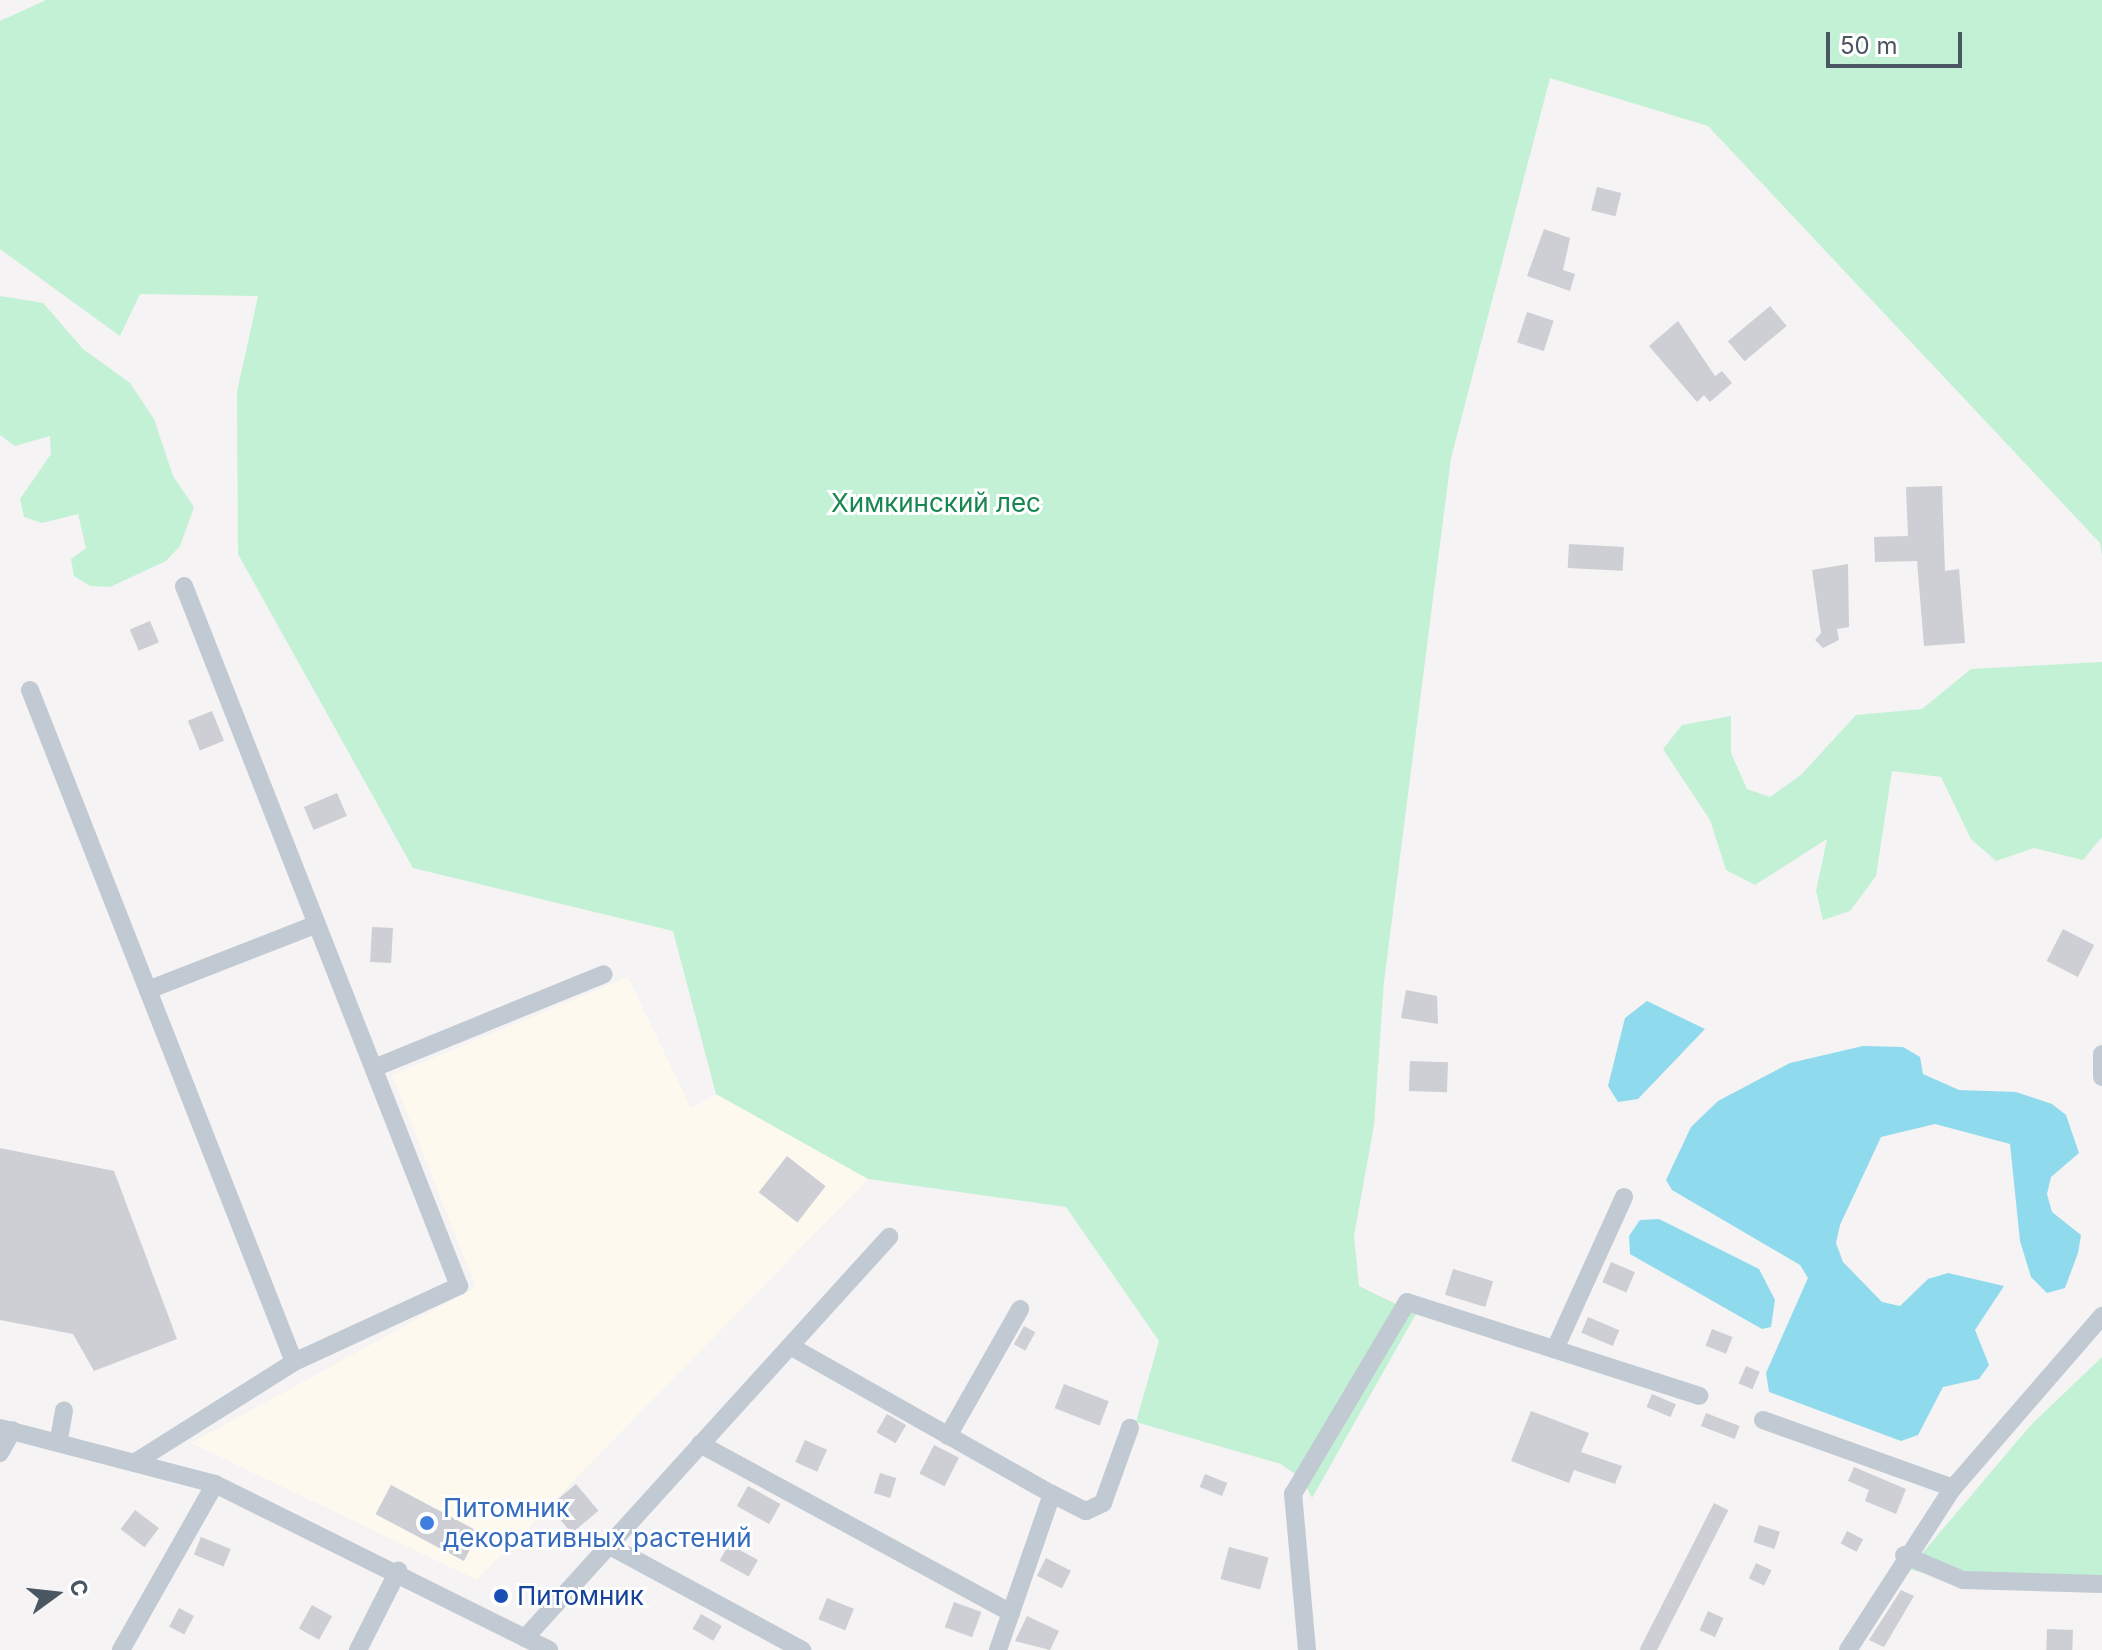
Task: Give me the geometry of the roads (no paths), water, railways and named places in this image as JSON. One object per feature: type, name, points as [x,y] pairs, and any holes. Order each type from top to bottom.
[{"type":"street","points":[[137,1461],[294,1362],[459,1286],[184,586]]},
{"type":"street","points":[[30,690],[294,1362]]},
{"type":"street","points":[[148,990],[317,924]]},
{"type":"street","points":[[374,1068],[604,974]]},
{"type":"street","points":[[2102,1054],[2102,1077]]},
{"type":"street","points":[[1555,1349],[1624,1197]]},
{"type":"street","points":[[525,1638],[889,1237]]},
{"type":"street","points":[[1307,1650],[1293,1494],[1407,1302],[1699,1396]]},
{"type":"street","points":[[948,1436],[1020,1309]]},
{"type":"street","points":[[1848,1650],[1904,1555],[1953,1488],[2102,1316]]},
{"type":"street","points":[[790,1346],[1086,1511],[1103,1503],[1130,1428]]},
{"type":"street","points":[[59,1439],[64,1410]]},
{"type":"street","points":[[1763,1420],[1953,1488]]},
{"type":"street","points":[[0,1453],[6,1429],[59,1439],[215,1484],[398,1571],[549,1650]]},
{"type":"street","points":[[700,1444],[1011,1613]]},
{"type":"street","points":[[121,1650],[215,1484]]},
{"type":"street","points":[[998,1650],[1052,1494]]},
{"type":"street","points":[[608,1545],[802,1650]]},
{"type":"street","points":[[1904,1555],[1963,1580],[2102,1584]]},
{"type":"street","points":[[358,1650],[398,1571]]},
{"type":"water","points":[[1647,1001],[1705,1029],[1638,1099],[1618,1102],[1608,1086],[1625,1018]]},
{"type":"water","points":[[1863,1046],[1903,1047],[1920,1057],[1923,1074],[1959,1090],[2016,1092],[2052,1104],[2066,1115],[2079,1153],[2051,1177],[2047,1194],[2052,1212],[2081,1235],[2065,1288],[2047,1293],[2031,1277],[2020,1241],[2010,1144],[1935,1124],[1881,1137],[1840,1225],[1836,1243],[1843,1262],[1882,1302],[1900,1306],[1928,1279],[1948,1273],[2004,1286],[1975,1330],[1989,1365],[1979,1379],[1943,1387],[1918,1435],[1901,1441],[1769,1392],[1766,1373],[1808,1278],[1800,1265],[1672,1190],[1666,1180],[1691,1127],[1718,1101],[1790,1063]]},
{"type":"water","points":[[1659,1219],[1759,1269],[1775,1300],[1771,1327],[1762,1329],[1630,1254],[1629,1236],[1640,1220]]},
{"type":"place","name":"Питомник декоративных растений","points":[[427,1523]]},
{"type":"place","name":"Питомник","points":[[501,1596]]},
{"type":"park label","name":"Химкинский лес","points":[[936,503]]}]
